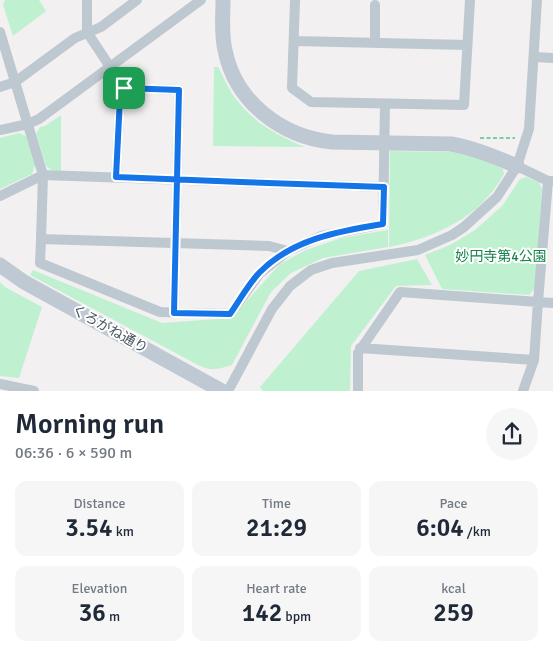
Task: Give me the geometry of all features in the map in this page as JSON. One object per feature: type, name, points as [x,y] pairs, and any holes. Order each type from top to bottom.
[{"type":"street","points":[[87,0],[86,32],[92,44],[124,88]]},
{"type":"street","points":[[0,87],[15,82],[75,38],[101,27],[137,0]]},
{"type":"street","points":[[0,130],[28,124],[39,119],[201,0]]},
{"type":"street","points":[[223,0],[223,38],[229,66],[244,93],[262,112],[282,128],[315,141],[451,144],[464,146],[551,181],[538,302],[534,360],[523,391]]},
{"type":"street","points":[[295,0],[292,88],[310,102],[464,105],[470,0]]},
{"type":"street","points":[[228,391],[272,309],[290,286],[311,270],[332,263],[418,250],[452,235],[464,227],[487,209],[506,185],[517,166],[529,129],[535,57],[537,0]]},
{"type":"street","points":[[375,43],[376,2]]},
{"type":"street","points":[[0,32],[43,175],[40,263],[160,312],[230,314],[260,272],[288,251],[321,236],[383,224],[386,104]]},
{"type":"street","points":[[294,41],[467,46]]},
{"type":"street","points":[[535,57],[553,58]]},
{"type":"street","points":[[116,177],[120,98],[124,88]]},
{"type":"street","points":[[124,88],[179,90],[174,313]]},
{"type":"street","points":[[0,196],[43,175],[384,187]]},
{"type":"street","points":[[41,239],[269,246],[288,251]]},
{"type":"street","name":"くろがね通り","points":[[0,265],[24,282],[222,391]]},
{"type":"street","points":[[358,391],[358,353],[360,348],[400,292],[553,303]]},
{"type":"street","points":[[360,348],[534,360]]},
{"type":"street","points":[[0,384],[34,391]]},
{"type":"path","points":[[477,138],[520,138]]},
{"type":"green space","points":[[5,0],[39,0],[46,11],[13,36],[3,5]]},
{"type":"green space","points":[[214,67],[218,67],[233,95],[248,113],[265,127],[305,147],[213,146]]},
{"type":"green space","points":[[61,115],[61,171],[51,170],[46,166],[36,134],[40,127],[45,126]]},
{"type":"green space","points":[[19,133],[26,136],[35,165],[32,174],[0,189],[0,138]]},
{"type":"green space","points":[[390,151],[452,152],[479,158],[503,169],[504,174],[483,202],[470,214],[423,238],[389,247]]},
{"type":"green space","name":"妙円寺第4公園","points":[[526,177],[539,182],[542,189],[535,288],[529,295],[442,289],[425,255],[450,245],[475,230],[502,206],[520,179]]},
{"type":"green space","points":[[388,230],[388,247],[323,258],[291,273],[271,292],[232,365],[217,369],[197,364],[30,275],[33,270],[162,323],[231,318],[280,264],[306,250],[341,238]]},
{"type":"green space","points":[[417,259],[432,285],[396,286],[351,346],[350,391],[263,391],[260,387],[359,271]]},
{"type":"green space","points":[[0,282],[5,287],[42,307],[19,378],[0,376]]},
{"type":"route","points":[[124,88],[120,98],[116,177],[177,180],[384,187],[383,224],[321,236],[288,251],[260,272],[230,314],[174,313],[177,180],[179,90],[124,88]]}]
